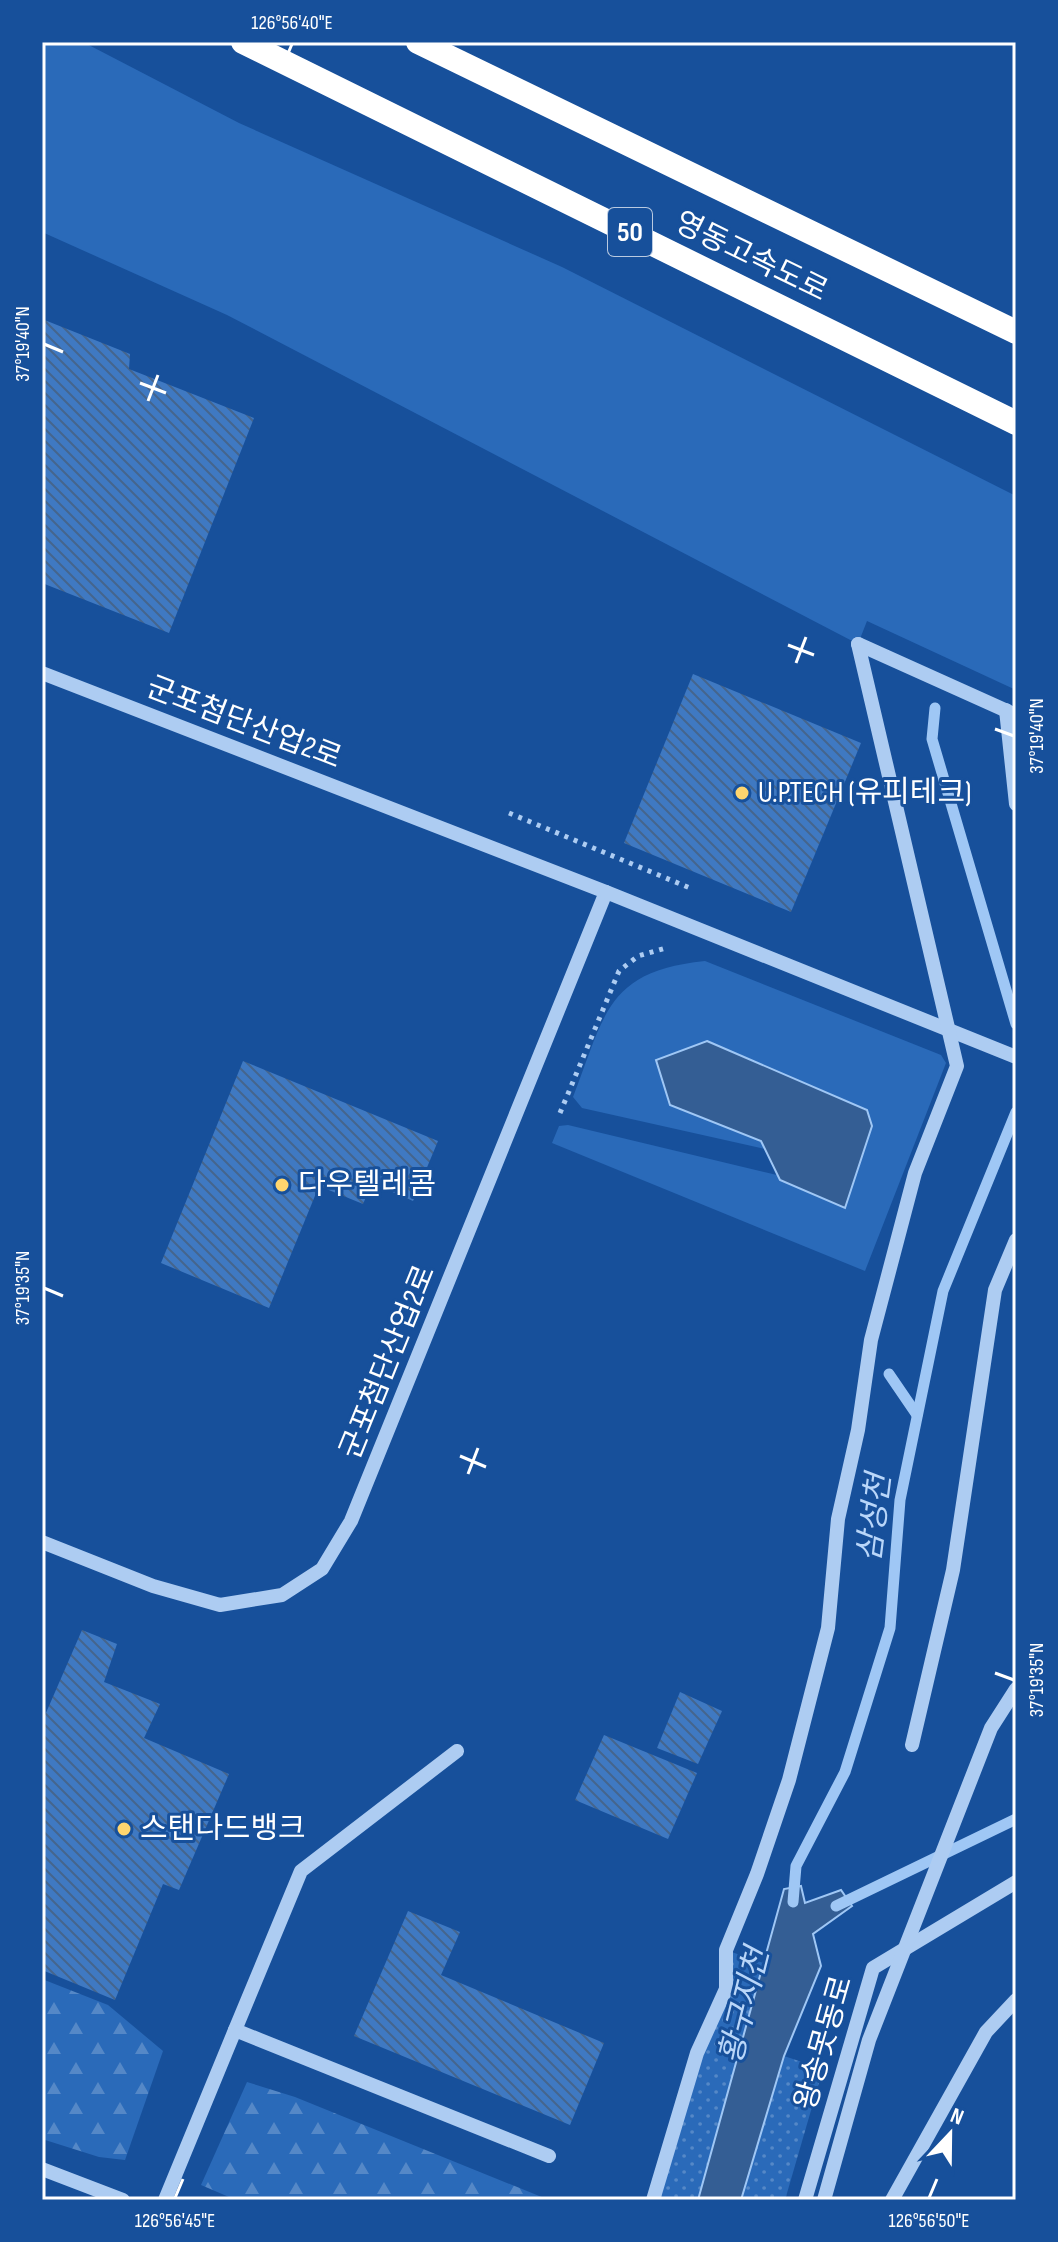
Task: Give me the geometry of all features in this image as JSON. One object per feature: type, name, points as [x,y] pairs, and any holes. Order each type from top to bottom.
[{"type":"highway","name":"영동고속도로","points":[[243,42],[1016,423]]},
{"type":"highway","name":"영동고속도로","points":[[418,42],[1016,332]]},
{"type":"street","points":[[653,2200],[697,2053],[726,1989],[726,1950],[757,1874],[789,1780],[828,1628],[838,1519],[858,1430],[871,1340],[915,1173],[957,1066],[932,973],[858,644],[1011,713],[1016,804]]},
{"type":"street","name":"군포첨단산업2로","points":[[42,673],[606,892],[1016,1057]]},
{"type":"street","name":"군포첨단산업2로","points":[[42,1542],[153,1586],[220,1605],[282,1595],[322,1569],[351,1521],[606,892]]},
{"type":"street","points":[[912,1745],[953,1570],[995,1290],[1016,1240]]},
{"type":"street","points":[[824,2200],[874,2026],[991,1728],[1016,1689]]},
{"type":"street","points":[[165,2200],[301,1871],[457,1751]]},
{"type":"street","name":"왕송못동로","points":[[805,2200],[873,1968],[1016,1882]]},
{"type":"street","points":[[892,2200],[986,2032],[1016,2000]]},
{"type":"street","points":[[235,2030],[549,2156]]},
{"type":"street","points":[[42,2169],[123,2200]]},
{"type":"path","points":[[509,813],[690,888]]},
{"type":"path","points":[[560,1113],[619,971],[638,956],[666,948]]},
{"type":"green space","points":[[42,42],[83,42],[239,123],[562,267],[1016,496],[1016,690],[867,621],[858,644],[227,315],[42,232]]},
{"type":"green space","points":[[705,961],[941,1055],[946,1063],[865,1271],[552,1143],[559,1126],[568,1125],[777,1175],[780,1180],[871,1126],[867,1110],[707,1041],[656,1060],[670,1104],[761,1141],[765,1149],[582,1108],[573,1097],[593,1043],[614,1002],[628,987],[647,975],[672,966]]},
{"type":"green space","points":[[726,1950],[763,1963],[698,2200],[653,2200],[726,1989]]},
{"type":"green space","points":[[42,1979],[108,2005],[163,2051],[125,2160],[99,2157],[42,2139]]},
{"type":"green space","points":[[784,2056],[823,2069],[785,2200],[741,2200]]},
{"type":"green space","points":[[247,2082],[295,2097],[549,2200],[236,2200],[201,2185]]},
{"type":"shaded area","points":[[707,1041],[867,1110],[872,1126],[845,1208],[780,1180],[761,1141],[670,1105],[656,1060]]},
{"type":"shaded area","name":"황구지천","points":[[801,1886],[805,1903],[841,1890],[852,1906],[813,1934],[821,1966],[784,2056],[741,2200],[698,2200],[784,1889]]},
{"type":"building","points":[[42,319],[130,354],[129,369],[254,418],[169,633],[42,583]]},
{"type":"building","name":"U.P.TECH (유피테크)","points":[[693,674],[861,743],[791,912],[624,843]]},
{"type":"building","name":"다우텔레콤","points":[[243,1061],[438,1141],[413,1201],[372,1183],[363,1204],[319,1186],[269,1308],[161,1263]]},
{"type":"building","name":"스탠다드뱅크","points":[[82,1630],[117,1644],[104,1682],[160,1704],[144,1738],[229,1774],[179,1890],[163,1884],[115,2000],[42,1970],[42,1722]]},
{"type":"building","points":[[680,1692],[722,1711],[698,1764],[657,1748]]},
{"type":"building","points":[[604,1735],[697,1773],[668,1839],[575,1800]]},
{"type":"building","points":[[408,1911],[460,1932],[441,1975],[604,2043],[570,2125],[354,2036]]},
{"type":"waterway","name":"삼성천","points":[[935,708],[932,739],[1016,1024]]},
{"type":"waterway","name":"삼성천","points":[[793,1902],[796,1866],[845,1772],[890,1628],[900,1500],[943,1291],[1016,1112]]},
{"type":"waterway","points":[[889,1374],[917,1415]]},
{"type":"waterway","name":"황구지천","points":[[836,1906],[1016,1819]]},
{"type":"place","name":"U.P.TECH (유피테크)","points":[[742,793]]},
{"type":"place","name":"다우텔레콤","points":[[282,1185]]},
{"type":"place","name":"스탠다드뱅크","points":[[124,1829]]}]
